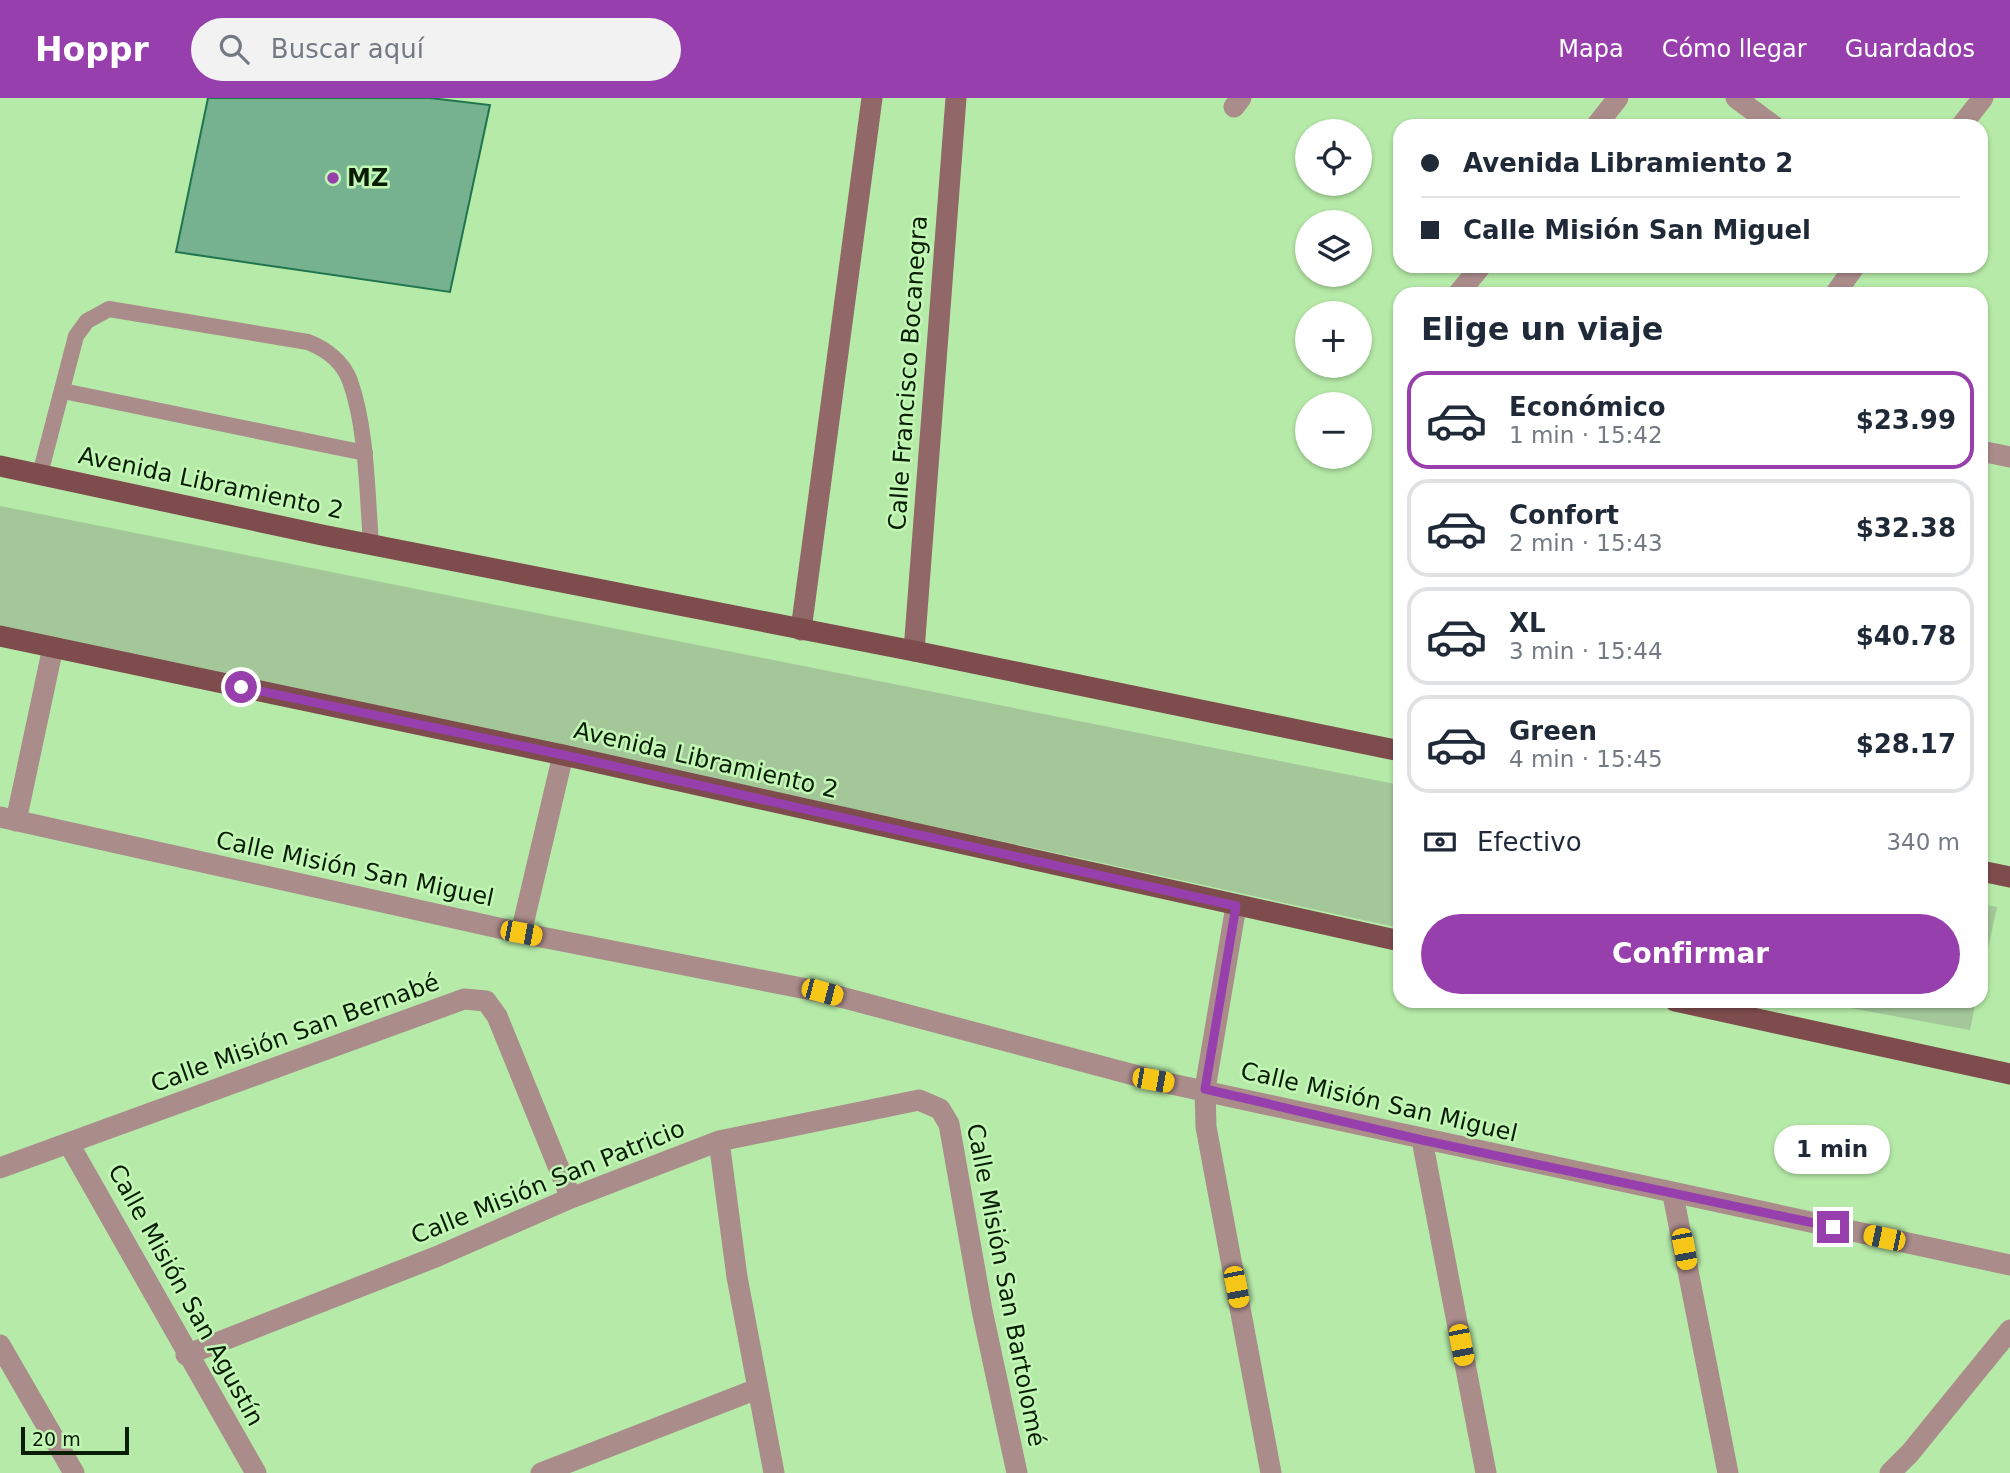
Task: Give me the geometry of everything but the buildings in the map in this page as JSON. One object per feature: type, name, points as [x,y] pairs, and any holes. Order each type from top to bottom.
[{"type":"main road","name":"Avenida Libramiento 2","points":[[0,466],[322,536],[371,543],[914,651],[1393,750]]},
{"type":"main road","name":"Avenida Libramiento 2","points":[[0,636],[564,755],[1393,940]]},
{"type":"main road","points":[[1988,872],[2010,877]]},
{"type":"main road","points":[[1707,1008],[2010,1074]]},
{"type":"street","points":[[801,630],[872,98]]},
{"type":"street","name":"Calle Francisco Bocanegra","points":[[914,651],[956,98]]},
{"type":"street","points":[[1602,119],[1618,98]]},
{"type":"street","points":[[1736,98],[1764,119]]},
{"type":"street","points":[[1966,119],[1983,98]]},
{"type":"street","points":[[1464,287],[1475,273]]},
{"type":"street","points":[[1988,452],[2010,457]]},
{"type":"street","points":[[8,819],[53,647]]},
{"type":"street","points":[[521,933],[564,755]]},
{"type":"street","name":"Calle Misión San Miguel","points":[[8,819],[521,933],[822,992],[1153,1080],[1205,1089],[1673,1195],[2010,1265]]},
{"type":"street","points":[[1236,906],[1205,1089],[1206,1127],[1271,1473]]},
{"type":"street","name":"Calle Misión San Bernabé","points":[[0,1168],[464,999],[486,1001],[497,1016],[571,1198]]},
{"type":"street","name":"Calle Misión San Patricio","points":[[186,1355],[438,1256],[571,1198],[719,1141],[919,1100],[940,1109]]},
{"type":"street","name":"Calle Misión San Bartolomé","points":[[940,1109],[949,1124],[982,1310],[1017,1473]]},
{"type":"street","points":[[1422,1140],[1486,1473]]},
{"type":"street","points":[[719,1141],[737,1277],[774,1473]]},
{"type":"street","name":"Calle Misión San Agustín","points":[[69,1144],[186,1355],[256,1473]]},
{"type":"street","points":[[1673,1195],[1728,1473]]},
{"type":"street","points":[[1890,1473],[1910,1453],[2010,1330]]},
{"type":"street","points":[[0,1345],[74,1473]]},
{"type":"street","points":[[541,1473],[757,1389]]},
{"type":"lane","points":[[40,474],[76,336],[87,321],[109,309],[308,342],[322,347],[339,363],[350,381],[365,453],[371,543]]},
{"type":"lane","points":[[63,391],[365,453]]},
{"type":"green space","points":[[0,506],[1393,784],[1393,926],[501,732],[0,628]]},
{"type":"green space","points":[[1988,905],[1997,907],[1988,949]]},
{"type":"green space","points":[[1850,1008],[1975,1008],[1970,1030]]},
{"type":"place","name":"MZ","points":[[333,178]]},
{"type":"route","points":[[241,687],[564,755],[1236,906],[1205,1089],[1422,1140],[1833,1227]]}]
